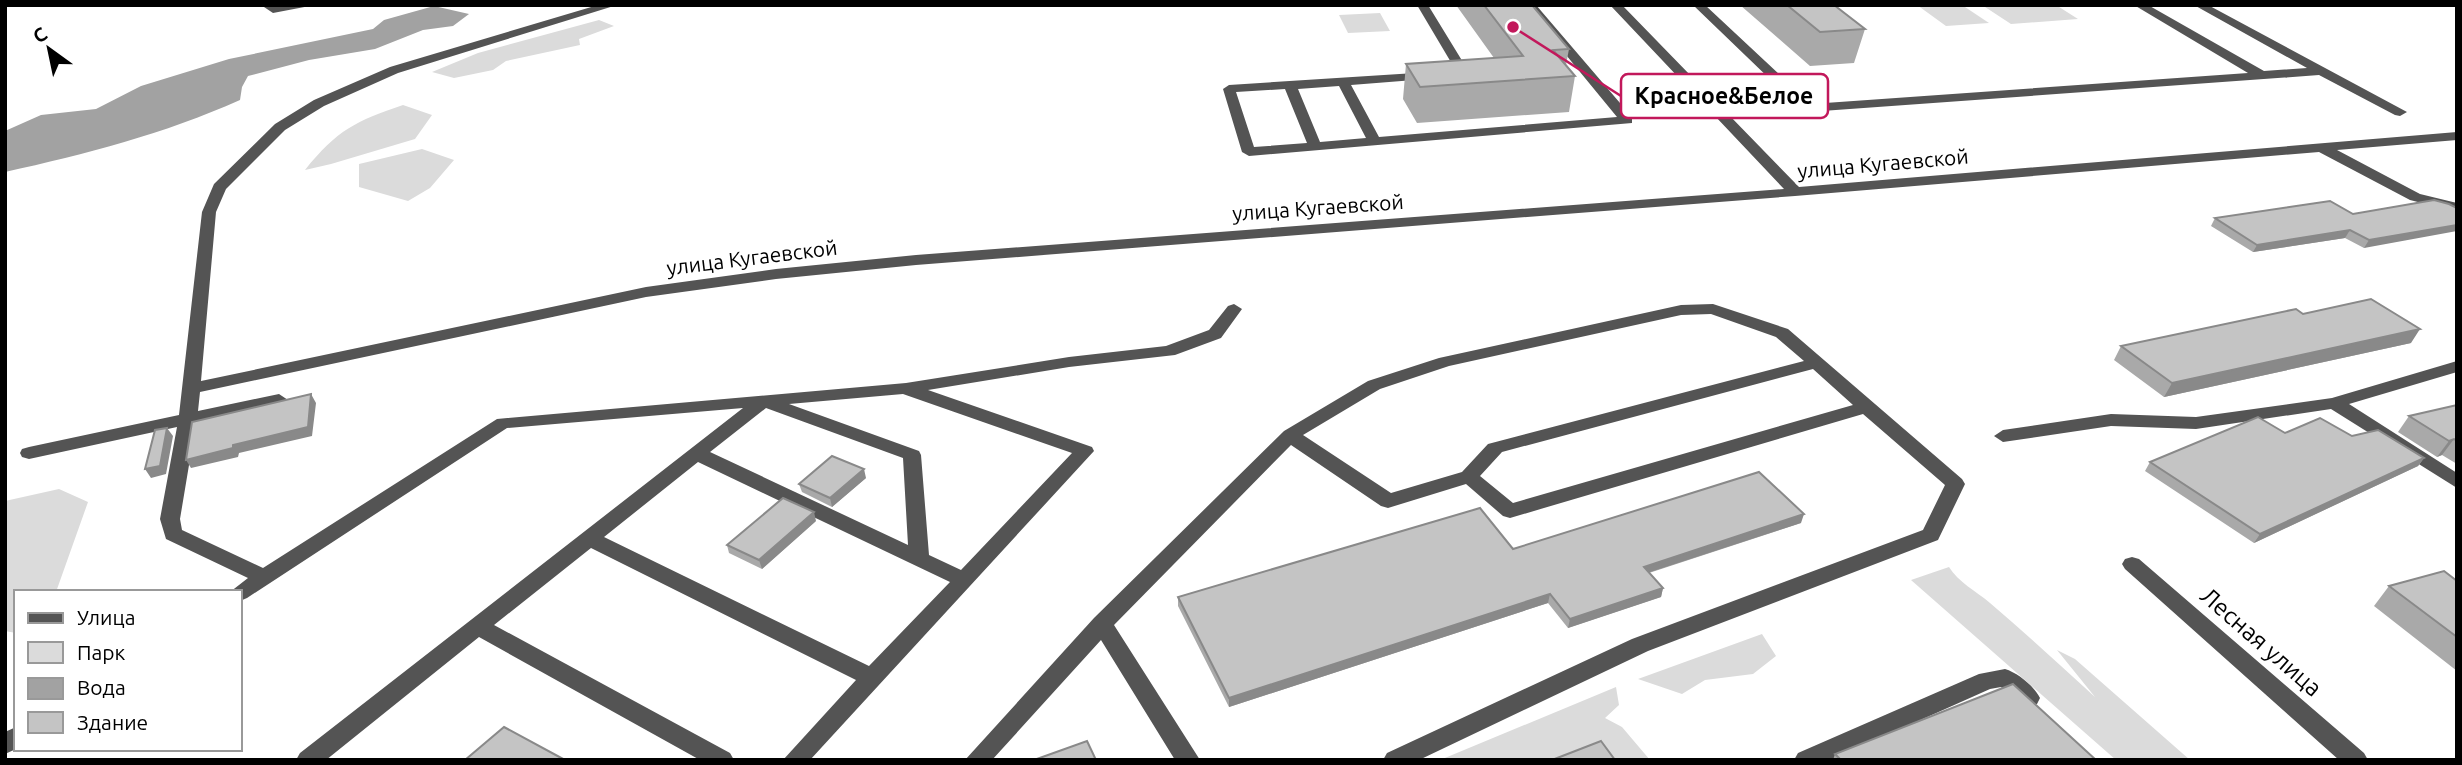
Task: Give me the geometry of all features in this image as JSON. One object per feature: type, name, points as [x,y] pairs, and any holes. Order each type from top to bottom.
[{"type":"street","points":[[266,5],[273,10],[310,5]]},
{"type":"street","points":[[264,577],[173,534],[170,519],[192,388],[209,212],[219,187],[280,127],[319,103],[394,70],[612,5]]},
{"type":"street","points":[[1422,5],[1463,72],[1229,89],[1249,152],[1627,120],[1530,5]]},
{"type":"street","points":[[1615,5],[1795,192]]},
{"type":"street","points":[[1698,5],[1808,108],[2321,71]]},
{"type":"street","points":[[2139,5],[2263,76]]},
{"type":"street","points":[[2199,5],[2400,112]]},
{"type":"street","points":[[1343,82],[1375,142]]},
{"type":"street","points":[[1290,85],[1315,146]]},
{"type":"street","name":"улица Кугаевской","points":[[192,388],[646,292],[776,274],[916,260],[1795,192],[2457,136]]},
{"type":"street","points":[[2320,148],[2415,197],[2457,208]]},
{"type":"street","points":[[242,592],[503,423],[904,388],[1069,362],[1169,351],[1216,334],[1234,309]]},
{"type":"street","points":[[977,760],[1101,624],[1290,435],[1374,385],[1445,362],[1681,310],[1713,309],[1782,333],[1955,484],[1931,535],[1640,645],[1395,760]]},
{"type":"street","points":[[1290,435],[1388,501],[1469,477],[1495,448],[1816,363]]},
{"type":"street","points":[[2003,436],[2111,420],[2196,423],[2334,402],[2457,366]]},
{"type":"street","points":[[795,760],[1085,451],[904,388]]},
{"type":"street","points":[[29,453],[279,400]]},
{"type":"street","points":[[308,760],[763,401]]},
{"type":"street","points":[[763,401],[912,455],[919,559]]},
{"type":"street","points":[[2334,402],[2457,482]]},
{"type":"street","points":[[1469,477],[1510,511],[1866,407]]},
{"type":"street","points":[[696,453],[964,580]]},
{"type":"street","points":[[589,538],[872,678]]},
{"type":"street","name":"Лесная улица","points":[[2132,564],[2356,760]]},
{"type":"street","points":[[1101,624],[1188,760]]},
{"type":"street","points":[[477,626],[722,760]]},
{"type":"street","points":[[1806,760],[1987,680],[2005,678],[2041,709]]},
{"type":"green space","points":[[1917,5],[1962,5],[1989,23],[1946,26]]},
{"type":"green space","points":[[1982,5],[2056,5],[2078,19],[2011,24]]},
{"type":"green space","points":[[1380,13],[1390,31],[1348,33],[1339,15]]},
{"type":"green space","points":[[599,20],[614,26],[579,39],[580,45],[506,61],[493,70],[454,78],[432,72],[478,53]]},
{"type":"green space","points":[[403,105],[432,115],[415,139],[305,170],[327,145],[348,128]]},
{"type":"green space","points":[[422,149],[454,160],[430,188],[408,201],[359,187],[359,164]]},
{"type":"green space","points":[[59,489],[88,502],[57,590],[14,590],[14,633],[5,631],[5,501]]},
{"type":"green space","points":[[1949,567],[1962,582],[2003,614],[2095,697],[2057,650],[2075,659],[2190,760],[2116,760],[1911,580]]},
{"type":"green space","points":[[1762,634],[1776,656],[1753,674],[1705,680],[1682,694],[1638,679]]},
{"type":"green space","points":[[1616,687],[1619,705],[1605,718],[1622,727],[1650,760],[1440,760]]},
{"type":"water","points":[[434,6],[469,14],[453,26],[423,30],[375,49],[309,60],[248,76],[242,87],[240,100],[211,112],[124,142],[5,172],[5,131],[41,115],[96,109],[141,86],[229,59],[373,29],[384,20]]},
{"type":"building","points":[[1484,5],[1532,5],[1569,49],[1553,50],[1575,76],[1420,87],[1406,64],[1523,56]]},
{"type":"building","points":[[1787,5],[1834,5],[1865,29],[1820,32]]},
{"type":"building","points":[[2434,200],[2457,208],[2457,225],[2369,240],[2350,230],[2257,245],[2215,218],[2330,201],[2353,214]]},
{"type":"building","points":[[2371,299],[2420,329],[2172,383],[2121,346],[2296,309],[2303,314]]},
{"type":"building","points":[[311,394],[308,427],[233,445],[233,448],[186,460],[192,422]]},
{"type":"building","points":[[2457,405],[2457,441],[2449,441],[2409,416]]},
{"type":"building","points":[[2258,417],[2285,433],[2320,418],[2352,436],[2378,430],[2424,458],[2260,534],[2150,462]]},
{"type":"building","points":[[167,428],[160,466],[145,469],[155,430]]},
{"type":"building","points":[[832,456],[864,469],[830,498],[799,484]]},
{"type":"building","points":[[1759,472],[1804,514],[1644,567],[1663,588],[1570,619],[1550,594],[1229,698],[1178,597],[1480,508],[1513,549]]},
{"type":"building","points":[[783,498],[814,512],[759,560],[727,545]]},
{"type":"building","points":[[2444,571],[2457,581],[2457,637],[2389,586]]},
{"type":"building","points":[[2013,684],[2096,760],[1841,760],[1835,754]]},
{"type":"building","points":[[504,727],[565,760],[465,760]]},
{"type":"building","points":[[1087,741],[1096,760],[1034,760]]},
{"type":"building","points":[[1601,741],[1615,760],[1552,760]]},
{"type":"place","name":"Красное&Белое","points":[[1513,27]]}]
